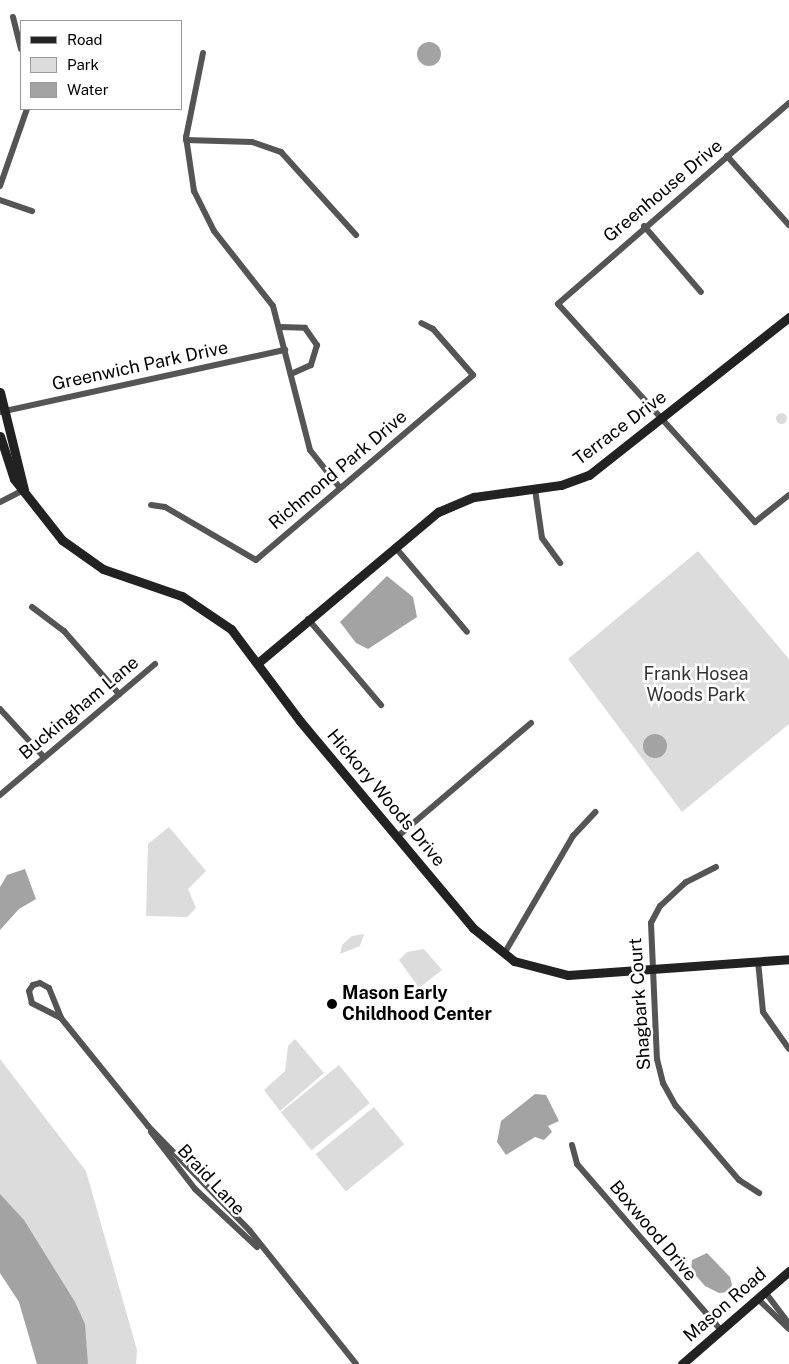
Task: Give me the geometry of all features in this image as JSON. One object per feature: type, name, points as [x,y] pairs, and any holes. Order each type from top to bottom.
[{"type":"street","points":[[13,17],[20,45]]},
{"type":"street","points":[[203,53],[186,140],[190,177],[204,214],[268,298],[280,326],[310,450],[340,488]]},
{"type":"street","name":"Greenhouse Drive","points":[[662,418],[558,304],[644,226],[789,103]]},
{"type":"street","points":[[0,186],[27,110]]},
{"type":"street","points":[[186,140],[252,142],[281,152],[356,235]]},
{"type":"street","points":[[727,156],[789,225]]},
{"type":"street","points":[[0,200],[32,211]]},
{"type":"street","points":[[644,226],[701,292]]},
{"type":"street","name":"Terrace Drive","points":[[259,662],[395,547],[450,505],[535,489],[589,475],[789,316]]},
{"type":"street","name":"Richmond Park Drive","points":[[151,505],[165,507],[256,560],[473,375],[433,329],[421,323]]},
{"type":"street","points":[[280,326],[305,328],[316,345],[310,365],[291,374]]},
{"type":"street","name":"Greenwich Park Drive","points":[[2,411],[285,350]]},
{"type":"street","name":"Hickory Woods Drive","points":[[0,392],[2,411],[24,490]]},
{"type":"street","points":[[662,418],[755,522],[789,495]]},
{"type":"street","name":"Hickory Woods Drive","points":[[0,436],[14,479],[24,490],[49,527],[78,553],[130,582],[203,606],[232,629],[259,662],[300,721],[397,837],[474,928],[504,954],[531,969],[568,975],[789,959]]},
{"type":"street","points":[[535,489],[542,538],[560,563]]},
{"type":"street","points":[[0,502],[24,490]]},
{"type":"street","points":[[395,547],[467,632]]},
{"type":"street","points":[[32,607],[64,631],[119,694]]},
{"type":"street","points":[[308,619],[381,705]]},
{"type":"street","name":"Buckingham Lane","points":[[0,795],[155,664]]},
{"type":"street","points":[[0,709],[44,757]]},
{"type":"street","points":[[397,837],[531,723]]},
{"type":"street","points":[[504,954],[573,836],[595,812]]},
{"type":"street","name":"Shagbark Court","points":[[716,867],[690,879],[657,910],[649,933],[657,1059],[665,1088],[739,1180],[759,1193]]},
{"type":"street","points":[[758,961],[764,1012],[789,1049]]},
{"type":"street","name":"Braid Lane","points":[[61,1018],[32,1003],[29,991],[34,985],[40,983],[49,988],[61,1018],[148,1126],[195,1189],[259,1248],[356,1364]]},
{"type":"street","name":"Boxwood Drive","points":[[572,1145],[577,1164],[721,1330]]},
{"type":"street","name":"Mason Road","points":[[682,1364],[789,1271]]},
{"type":"street","points":[[766,1292],[789,1324]]},
{"type":"street","points":[[758,1299],[789,1329]]},
{"type":"green space","points":[[781,412],[787,418],[781,424],[775,418]]},
{"type":"green space","name":"Frank Hosea Woods Park","points":[[698,551],[789,659],[789,724],[682,812],[568,659]]},
{"type":"green space","points":[[169,827],[206,871],[188,889],[196,908],[187,917],[146,916],[148,844]]},
{"type":"green space","points":[[364,934],[360,946],[340,954],[342,945],[352,936]]},
{"type":"green space","points":[[424,949],[442,970],[419,988],[399,960],[407,952]]},
{"type":"green space","points":[[295,1039],[324,1073],[280,1111],[264,1090],[285,1071],[288,1046]]},
{"type":"green space","points":[[0,1059],[86,1171],[137,1350],[136,1364],[37,1364],[19,1302],[0,1273]]},
{"type":"green space","points":[[339,1065],[370,1103],[312,1150],[281,1112]]},
{"type":"green space","points":[[374,1107],[404,1144],[346,1192],[316,1154]]},
{"type":"water","points":[[429,42],[438,45],[441,54],[438,63],[429,66],[420,63],[417,54],[420,45]]},
{"type":"water","points":[[387,576],[413,597],[417,617],[368,649],[356,643],[340,622]]},
{"type":"water","points":[[655,734],[660,735],[666,741],[666,751],[660,757],[655,758],[650,757],[644,751],[643,746],[644,741],[650,735]]},
{"type":"water","points":[[25,869],[36,899],[19,909],[0,930],[0,887],[7,875]]},
{"type":"water","points":[[535,1094],[546,1095],[559,1121],[548,1126],[552,1132],[544,1140],[535,1137],[506,1155],[497,1142],[501,1121]]},
{"type":"water","points":[[0,1194],[24,1220],[75,1302],[85,1324],[88,1364],[37,1364],[19,1302],[0,1273]]},
{"type":"water","points":[[707,1253],[730,1277],[732,1285],[728,1292],[719,1293],[705,1286],[691,1270],[692,1260]]},
{"type":"place","name":"Mason Early Childhood Center","points":[[332,1004]]}]
